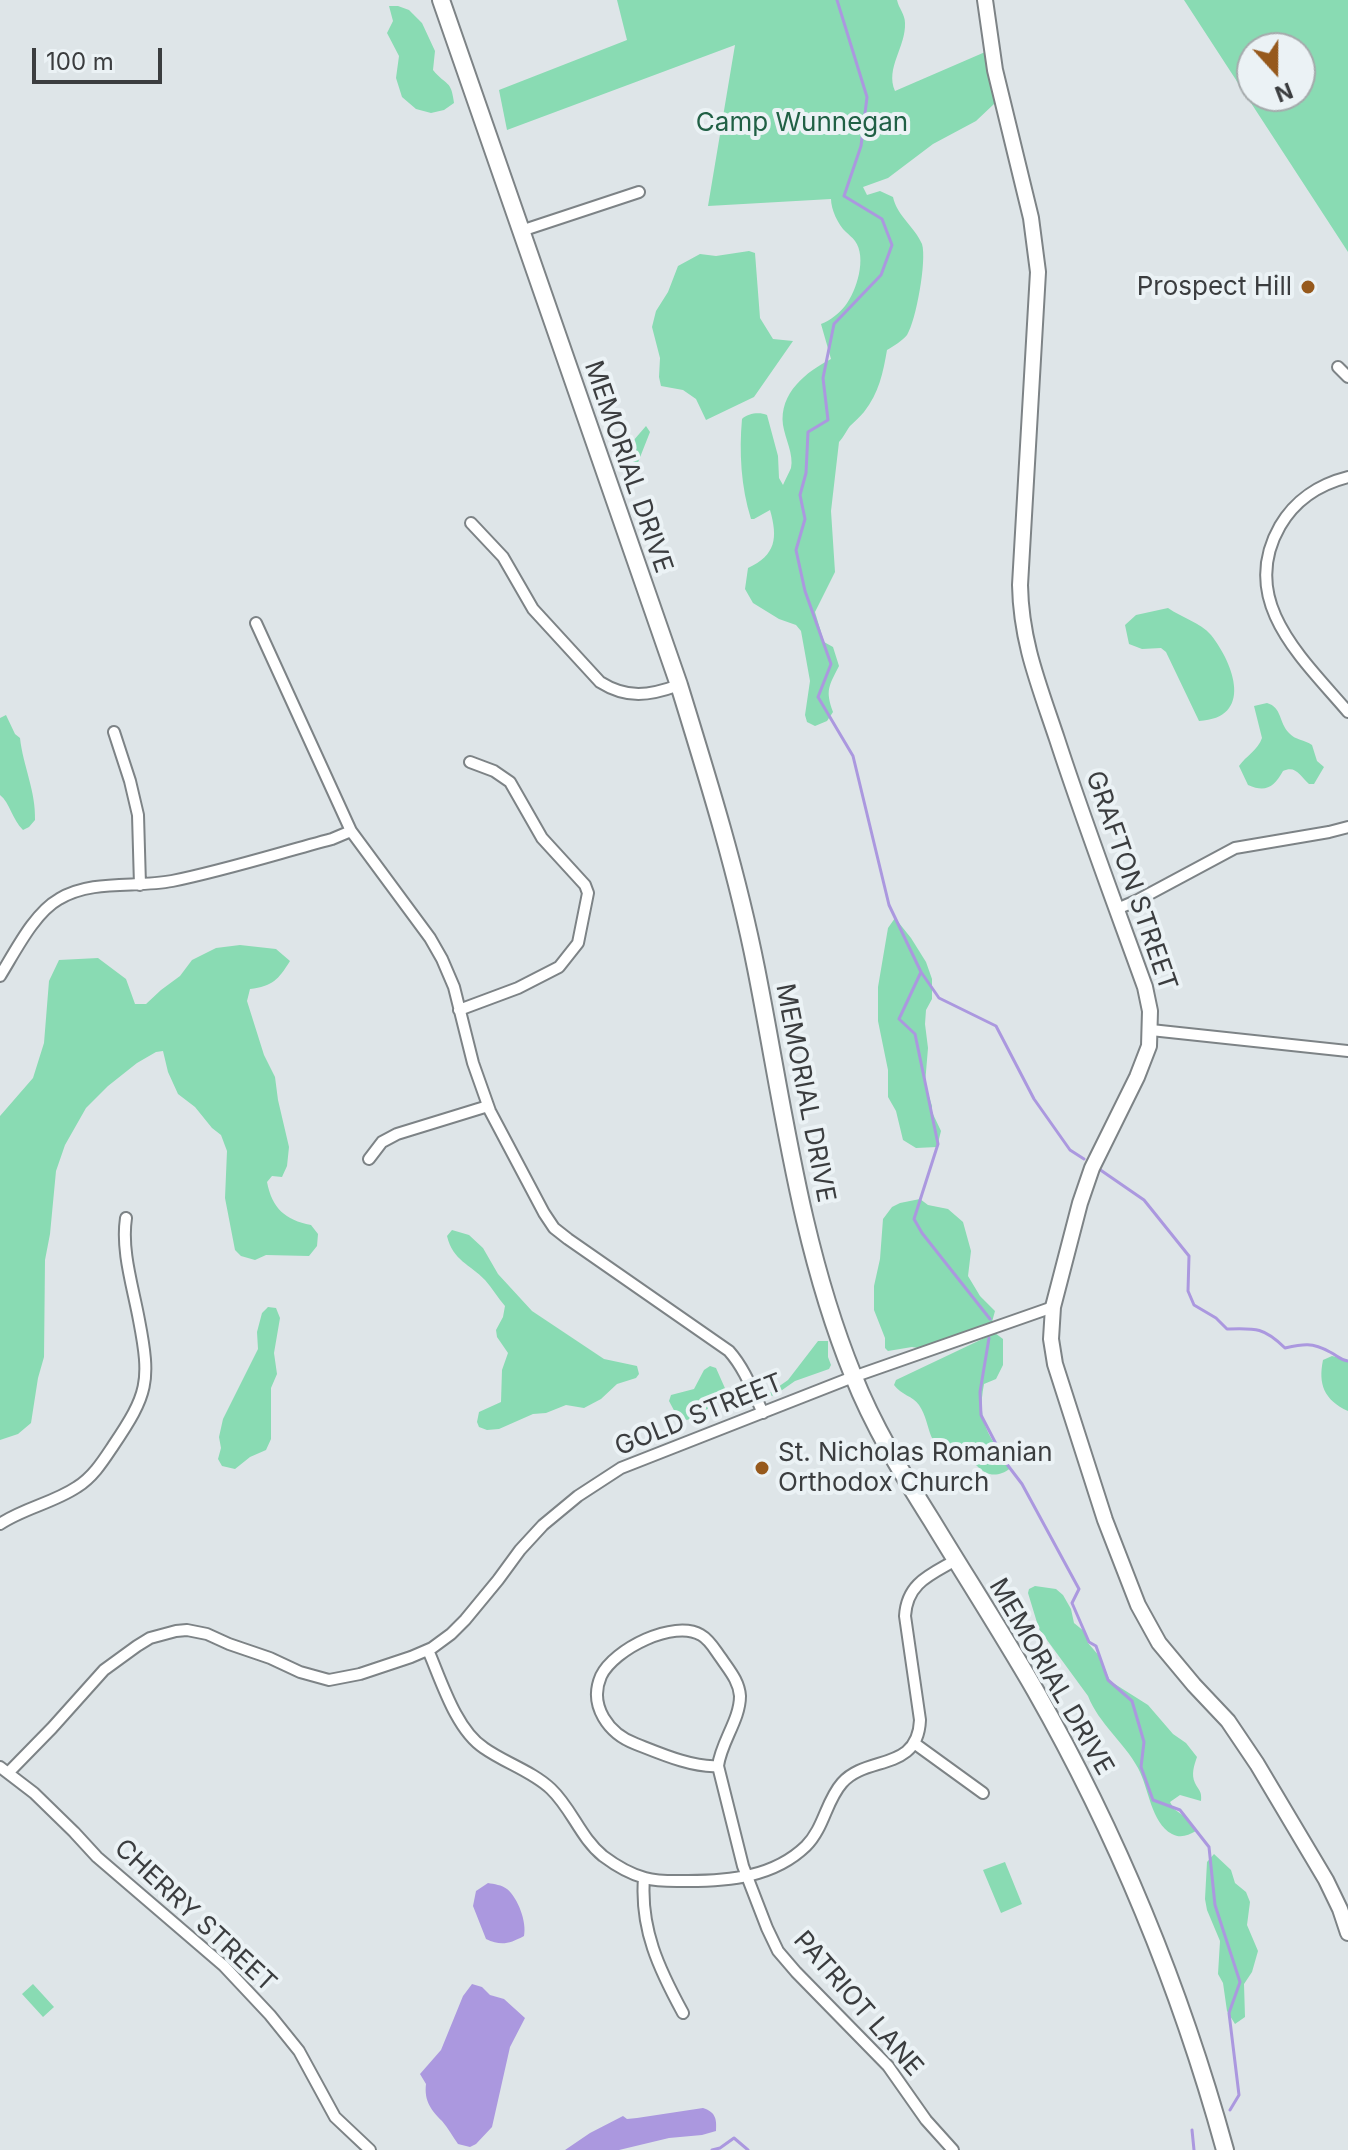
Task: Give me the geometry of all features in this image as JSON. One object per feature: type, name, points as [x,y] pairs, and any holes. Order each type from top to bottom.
[{"type":"main road","name":"MEMORIAL DRIVE","points":[[441,0],[679,685],[721,824],[740,894],[815,1262],[828,1310],[853,1377],[886,1444],[1036,1692],[1083,1780],[1125,1869],[1182,2012],[1225,2150]]},
{"type":"street","name":"GRAFTON STREET","points":[[985,0],[995,70],[1038,258],[1020,585],[1022,623],[1078,803],[1145,987],[1151,1030],[1145,1060],[1084,1189],[1053,1307],[1053,1352],[1061,1386],[1105,1520],[1138,1605],[1159,1643],[1228,1721],[1257,1764],[1326,1880],[1348,1933]]},
{"type":"street","points":[[521,231],[639,192]]},
{"type":"street","points":[[1338,367],[1348,377]]},
{"type":"street","points":[[1348,477],[1319,487],[1292,508],[1274,537],[1266,576],[1270,603],[1283,634],[1348,712]]},
{"type":"street","points":[[471,523],[503,557],[533,609],[600,682],[612,690],[628,694],[649,694],[679,685]]},
{"type":"street","points":[[256,623],[351,831],[437,949],[449,973],[488,1106],[554,1228],[729,1351],[744,1371],[763,1413]]},
{"type":"street","points":[[114,732],[137,810],[140,885]]},
{"type":"street","points":[[459,1010],[518,988],[559,967],[578,943],[588,893],[585,885],[542,838],[510,782],[494,771],[470,762]]},
{"type":"street","points":[[1117,909],[1235,848],[1348,827]]},
{"type":"street","points":[[0,976],[30,928],[57,899],[90,888],[182,879],[332,839],[351,831]]},
{"type":"street","points":[[1151,1030],[1348,1051]]},
{"type":"street","points":[[369,1159],[382,1142],[397,1134],[488,1106]]},
{"type":"street","points":[[0,1524],[16,1513],[87,1480],[132,1419],[141,1400],[147,1363],[125,1243],[126,1218]]},
{"type":"street","name":"GOLD STREET","points":[[4,1770],[52,1728],[104,1670],[137,1646],[165,1633],[187,1630],[207,1634],[300,1672],[329,1680],[360,1674],[428,1650],[465,1620],[543,1525],[578,1496],[628,1464],[853,1377],[1053,1307]]},
{"type":"street","points":[[428,1650],[460,1722],[477,1743],[548,1786],[581,1833],[615,1864],[644,1878],[665,1881],[747,1877],[783,1862],[807,1845],[845,1780],[867,1768],[897,1759],[914,1743],[920,1720],[905,1607],[917,1585],[956,1560]]},
{"type":"street","points":[[691,1630],[706,1638],[735,1679],[740,1698],[718,1766],[689,1762],[630,1742],[613,1731],[602,1715],[598,1696],[601,1675],[610,1664],[627,1650],[666,1631],[691,1630]]},
{"type":"street","points":[[914,1743],[983,1793]]},
{"type":"street","name":"PATRIOT LANE","points":[[718,1766],[747,1877],[772,1939],[785,1960],[888,2066],[926,2120],[953,2150]]},
{"type":"street","name":"CHERRY STREET","points":[[4,1770],[46,1804],[97,1857],[224,1966],[299,2051],[335,2117],[370,2150]]},
{"type":"street","points":[[644,1878],[644,1902],[653,1951],[683,2013]]},
{"type":"green space","name":"Camp Wunnegan","points":[[617,0],[897,0],[905,23],[892,74],[895,91],[999,46],[1002,90],[994,104],[976,121],[933,144],[888,178],[863,187],[867,195],[880,191],[893,197],[898,210],[922,244],[923,263],[914,317],[907,335],[887,350],[873,398],[839,442],[831,511],[835,572],[815,612],[824,642],[833,647],[839,666],[829,688],[833,712],[827,721],[815,726],[807,722],[805,715],[810,681],[801,631],[796,625],[779,619],[753,603],[745,589],[748,568],[769,551],[774,529],[770,510],[751,519],[742,469],[742,419],[747,415],[767,415],[783,485],[792,463],[783,425],[785,403],[804,377],[831,359],[821,324],[840,312],[853,292],[859,274],[859,248],[838,221],[831,199],[708,206],[735,45],[507,130],[499,90],[627,40]]},
{"type":"green space","points":[[1184,0],[1348,0],[1348,252],[1257,112],[1316,112],[1316,32],[1236,32],[1236,80]]},
{"type":"green space","points":[[389,6],[409,10],[422,23],[435,51],[433,70],[450,86],[453,95],[454,103],[444,110],[431,113],[416,109],[402,97],[396,78],[399,56],[387,33],[393,21]]},
{"type":"green space","points":[[749,251],[755,253],[760,318],[773,339],[793,341],[754,397],[706,420],[696,399],[683,390],[661,386],[660,358],[652,327],[656,311],[668,292],[678,266],[700,254],[716,256]]},
{"type":"green space","points":[[646,426],[650,432],[635,470],[629,476],[620,456]]},
{"type":"green space","points":[[1168,608],[1207,631],[1227,660],[1232,674],[1233,700],[1227,710],[1216,718],[1199,721],[1166,652],[1161,648],[1142,649],[1129,644],[1125,625],[1136,615]]},
{"type":"green space","points":[[1267,703],[1278,712],[1291,735],[1312,745],[1317,761],[1324,767],[1314,784],[1309,784],[1291,769],[1283,771],[1269,787],[1248,785],[1239,766],[1262,738],[1254,706]]},
{"type":"green space","points":[[6,715],[20,738],[34,799],[35,820],[23,830],[0,795],[0,718]]},
{"type":"green space","points":[[895,918],[926,962],[932,979],[932,999],[926,1010],[925,1024],[928,1048],[925,1084],[941,1131],[937,1147],[916,1148],[903,1140],[896,1111],[888,1097],[888,1070],[878,1021],[878,987],[888,928]]},
{"type":"green space","points":[[240,945],[276,949],[290,961],[274,981],[250,989],[247,1001],[264,1055],[275,1077],[289,1147],[282,1177],[272,1176],[267,1182],[269,1191],[276,1206],[287,1216],[311,1225],[318,1234],[317,1246],[309,1256],[266,1255],[255,1260],[241,1256],[235,1250],[225,1198],[227,1151],[221,1135],[178,1094],[163,1051],[137,1063],[86,1108],[65,1145],[56,1171],[45,1260],[44,1357],[31,1423],[18,1434],[0,1440],[0,1116],[33,1078],[44,1043],[49,981],[59,960],[98,958],[126,979],[135,1004],[146,1004],[180,976],[192,960],[216,948]]},
{"type":"green space","points":[[920,1199],[928,1205],[948,1209],[963,1222],[971,1251],[968,1276],[980,1296],[995,1311],[992,1322],[924,1349],[912,1347],[888,1351],[874,1310],[883,1219],[892,1207]]},
{"type":"green space","points":[[452,1230],[469,1235],[483,1248],[498,1274],[532,1311],[604,1359],[637,1366],[639,1374],[636,1378],[617,1384],[601,1399],[584,1408],[566,1405],[546,1413],[533,1414],[499,1429],[479,1427],[479,1412],[501,1402],[502,1370],[508,1353],[496,1330],[505,1306],[485,1280],[453,1251],[447,1236]]},
{"type":"green space","points":[[268,1307],[276,1308],[280,1318],[274,1353],[277,1374],[271,1388],[271,1439],[266,1450],[235,1469],[222,1466],[218,1459],[223,1419],[258,1349],[257,1332],[262,1313]]},
{"type":"green space","points":[[995,1333],[1003,1339],[1003,1365],[996,1379],[984,1384],[983,1420],[1011,1468],[1003,1473],[990,1474],[979,1468],[964,1451],[951,1451],[936,1444],[919,1405],[894,1385],[896,1380]]},
{"type":"green space","points":[[818,1341],[828,1341],[829,1369],[795,1381],[775,1395],[768,1394],[788,1380]]},
{"type":"green space","points":[[1332,1356],[1348,1360],[1348,1411],[1333,1402],[1322,1384],[1323,1360]]},
{"type":"green space","points":[[710,1366],[716,1368],[728,1395],[697,1416],[687,1420],[677,1416],[669,1401],[671,1395],[694,1389],[704,1370]]},
{"type":"green space","points":[[1035,1586],[1056,1589],[1063,1595],[1074,1623],[1085,1632],[1110,1681],[1148,1705],[1197,1757],[1193,1776],[1201,1793],[1201,1801],[1180,1795],[1170,1802],[1196,1831],[1184,1836],[1175,1835],[1159,1822],[1142,1776],[1132,1759],[1039,1629],[1028,1593]]},
{"type":"green space","points":[[1214,1854],[1231,1870],[1235,1883],[1246,1892],[1250,1902],[1247,1925],[1258,1951],[1252,1972],[1244,1984],[1245,2017],[1235,2024],[1227,2011],[1223,1983],[1218,1974],[1220,1941],[1205,1899],[1207,1862]]},
{"type":"green space","points":[[1005,1862],[1022,1904],[1001,1913],[983,1870]]},
{"type":"green space","points":[[33,1984],[54,2007],[43,2017],[22,1994]]},
{"type":"shaded area","points":[[488,1883],[505,1888],[515,1898],[523,1917],[524,1936],[505,1943],[486,1939],[473,1906],[476,1891]]},
{"type":"shaded area","points":[[472,1984],[504,1999],[525,2018],[510,2047],[492,2127],[470,2147],[458,2144],[432,2109],[427,2100],[426,2084],[420,2074],[441,2050],[463,1996]]},
{"type":"shaded area","points":[[703,2108],[714,2116],[716,2131],[619,2150],[565,2150],[623,2116],[627,2119],[637,2118]]},
{"type":"waterway","points":[[837,0],[867,97],[861,146],[844,196],[882,219],[892,245],[881,275],[834,324],[823,378],[828,420],[808,432],[806,473],[800,495],[805,519],[796,550],[805,591],[831,664],[818,697],[853,756],[889,905],[921,972],[899,1019],[915,1034],[938,1144],[914,1219],[990,1319]]},
{"type":"waterway","points":[[921,972],[939,998],[996,1026],[1034,1099],[1070,1150],[1084,1159]]},
{"type":"waterway","points":[[1099,1169],[1144,1200],[1189,1256],[1188,1291],[1194,1305],[1216,1318],[1227,1329],[1259,1330],[1285,1348],[1313,1345],[1348,1361]]},
{"type":"waterway","points":[[989,1338],[980,1392],[981,1415],[1079,1589],[1072,1603],[1089,1642],[1096,1646],[1108,1680],[1132,1701],[1144,1742],[1141,1767],[1153,1800],[1180,1810],[1209,1847],[1215,1905],[1240,1982],[1229,2013],[1239,2095],[1230,2110]]},
{"type":"waterway","points":[[1192,2130],[1194,2150]]},
{"type":"waterway","points":[[712,2150],[734,2138],[748,2150]]},
{"type":"place","name":"Prospect Hill","points":[[1308,287]]},
{"type":"place","name":"St. Nicholas Romanian Orthodox Church","points":[[762,1468]]}]
